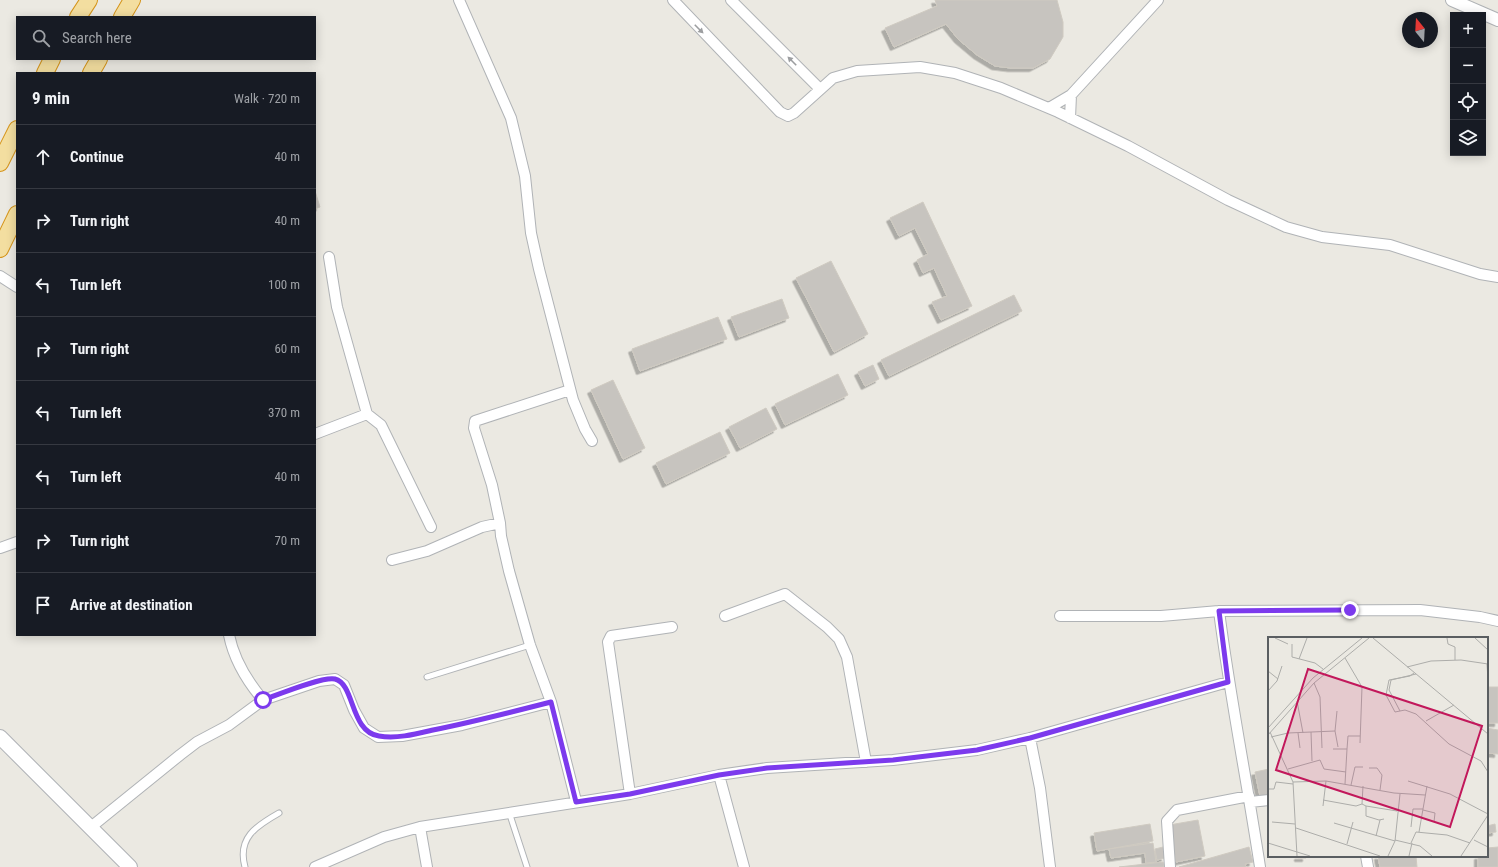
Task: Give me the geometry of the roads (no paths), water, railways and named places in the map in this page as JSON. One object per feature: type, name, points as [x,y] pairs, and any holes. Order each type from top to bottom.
[{"type":"highway","points":[[79,16],[89,0]]},
{"type":"highway","points":[[123,16],[132,0]]},
{"type":"highway","points":[[46,72],[52,60]]},
{"type":"highway","points":[[92,72],[98,60]]},
{"type":"highway","points":[[0,163],[16,131]]},
{"type":"highway","points":[[0,249],[16,216]]},
{"type":"main road","points":[[0,737],[130,867]]},
{"type":"street","points":[[459,0],[511,118],[525,176],[531,233],[539,270],[570,390],[585,429],[592,441]]},
{"type":"street","points":[[672,0],[780,112],[788,116],[794,113],[833,78],[857,71],[920,67],[955,73],[1001,88],[1049,108],[1128,146],[1228,200],[1286,227],[1322,237],[1390,244],[1480,274],[1498,277]]},
{"type":"street","points":[[731,0],[820,89]]},
{"type":"street","points":[[1049,108],[1071,95],[1158,0]]},
{"type":"street","points":[[1452,0],[1498,20]]},
{"type":"street","points":[[1070,118],[1071,95]]},
{"type":"street","points":[[329,256],[337,306],[367,414],[381,424],[430,527]]},
{"type":"street","points":[[0,276],[16,286]]},
{"type":"street","points":[[570,390],[475,421],[474,428],[490,479],[509,571],[530,645],[551,702],[576,802]]},
{"type":"street","points":[[316,434],[367,414]]},
{"type":"street","points":[[392,560],[427,551],[482,527],[500,523]]},
{"type":"street","points":[[0,548],[16,542]]},
{"type":"street","points":[[725,616],[785,594],[822,622],[839,639],[847,657],[866,762]]},
{"type":"street","points":[[1060,616],[1161,616],[1219,611],[1420,610],[1480,617],[1498,621]]},
{"type":"street","points":[[1219,611],[1228,682],[1250,799],[1260,867]]},
{"type":"street","points":[[630,794],[617,697],[610,667],[608,642],[611,636],[672,627]]},
{"type":"street","points":[[229,636],[238,663],[252,687],[263,700]]},
{"type":"street","points":[[91,827],[186,751],[229,725],[263,700],[319,681],[335,679],[344,685],[354,710],[364,728],[378,736],[402,736],[462,725],[551,702]]},
{"type":"street","points":[[316,867],[384,837],[420,827],[630,794],[719,775],[767,768],[866,762],[977,750],[1030,738],[1228,682]]},
{"type":"street","points":[[1030,738],[1040,788],[1050,867]]},
{"type":"street","points":[[719,775],[744,867]]},
{"type":"street","points":[[1170,867],[1167,821],[1170,816],[1178,810],[1250,799],[1268,800]]},
{"type":"street","points":[[420,827],[427,867]]},
{"type":"street","points":[[1366,857],[1368,867]]},
{"type":"lane","points":[[427,677],[530,645]]},
{"type":"lane","points":[[509,812],[526,867]]},
{"type":"lane","points":[[245,867],[242,856],[247,837],[259,824],[279,813]]}]
